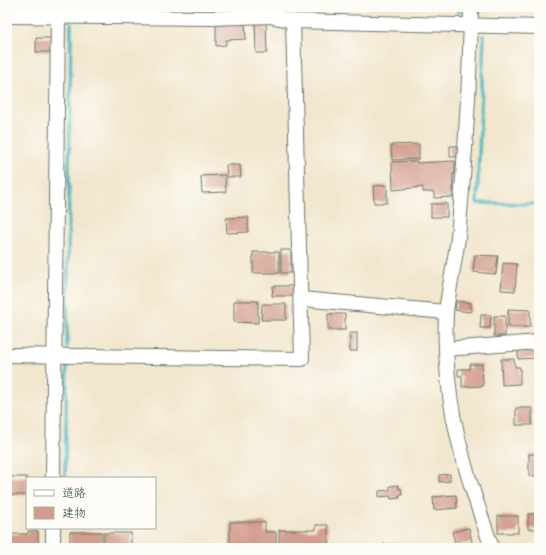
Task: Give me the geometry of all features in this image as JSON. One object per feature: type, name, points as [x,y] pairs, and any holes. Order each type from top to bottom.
[{"type":"street","points":[[472,7],[466,139],[458,239],[446,312],[446,349],[448,379],[455,426],[474,496],[492,548]]},
{"type":"street","points":[[7,16],[212,13],[271,16],[293,22],[539,28]]},
{"type":"street","points":[[53,477],[58,16]]},
{"type":"street","points":[[7,355],[302,358],[293,22]]},
{"type":"street","points":[[301,299],[446,312]]},
{"type":"street","points":[[446,349],[539,342]]},
{"type":"street","points":[[52,548],[53,529]]},
{"type":"building","points":[[255,22],[266,22],[267,53],[256,53]]},
{"type":"building","points":[[245,24],[246,39],[226,40],[226,45],[216,46],[216,25]]},
{"type":"building","points":[[36,38],[51,38],[51,52],[36,52]]},
{"type":"building","points":[[419,144],[419,159],[392,160],[391,145]]},
{"type":"building","points":[[450,146],[458,146],[457,157],[450,157]]},
{"type":"building","points":[[417,161],[417,163],[455,161],[455,174],[453,174],[453,197],[434,198],[434,192],[423,192],[423,187],[393,190],[392,162]]},
{"type":"building","points":[[226,165],[240,165],[241,177],[227,177]]},
{"type":"building","points":[[225,175],[226,192],[202,193],[201,176]]},
{"type":"building","points":[[387,185],[387,203],[374,203],[373,186]]},
{"type":"building","points":[[431,204],[447,204],[447,217],[431,217]]},
{"type":"building","points":[[248,217],[248,232],[227,233],[226,218]]},
{"type":"building","points":[[281,250],[291,250],[291,273],[281,273]]},
{"type":"building","points":[[253,252],[279,252],[279,273],[253,273]]},
{"type":"building","points":[[475,255],[498,256],[496,274],[473,272]]},
{"type":"building","points":[[503,263],[517,264],[515,291],[501,290]]},
{"type":"building","points":[[273,286],[295,286],[294,296],[272,296]]},
{"type":"building","points":[[234,301],[258,301],[258,323],[234,322]]},
{"type":"building","points":[[456,301],[471,303],[471,312],[455,310]]},
{"type":"building","points":[[262,304],[286,304],[286,320],[261,320]]},
{"type":"building","points":[[508,309],[530,310],[530,327],[508,327]]},
{"type":"building","points":[[328,314],[345,314],[345,330],[328,330]]},
{"type":"building","points":[[481,315],[491,315],[490,328],[480,328]]},
{"type":"building","points":[[494,316],[505,316],[505,336],[494,336]]},
{"type":"building","points":[[350,333],[357,333],[357,351],[350,351]]},
{"type":"building","points":[[539,349],[539,358],[518,359],[518,350]]},
{"type":"building","points":[[501,359],[514,359],[515,367],[520,367],[520,384],[502,385]]},
{"type":"building","points":[[470,364],[482,364],[483,386],[462,387],[462,376],[458,376],[458,369],[470,369]]},
{"type":"building","points":[[516,408],[532,408],[532,425],[516,425]]},
{"type":"building","points":[[529,454],[539,454],[539,476],[529,476]]},
{"type":"building","points":[[450,474],[450,481],[439,482],[439,475]]},
{"type":"building","points":[[7,477],[26,477],[26,495],[7,495]]},
{"type":"building","points":[[398,485],[399,489],[401,488],[402,495],[399,495],[400,498],[391,499],[390,496],[379,497],[379,491],[390,490],[390,486]]},
{"type":"building","points":[[456,495],[457,508],[434,510],[433,497]]},
{"type":"building","points":[[528,514],[539,514],[539,529],[528,529]]},
{"type":"building","points":[[498,516],[518,516],[518,533],[498,533]]},
{"type":"building","points":[[230,522],[265,522],[265,532],[276,532],[276,548],[230,548]]},
{"type":"building","points":[[316,525],[328,525],[328,548],[279,548],[279,530],[316,530]]},
{"type":"building","points":[[469,528],[472,542],[456,546],[452,532]]},
{"type":"building","points":[[28,531],[38,531],[38,548],[7,548],[7,534],[28,534]]},
{"type":"building","points":[[70,532],[102,532],[102,548],[70,548]]},
{"type":"building","points":[[104,533],[131,533],[131,548],[104,548]]},
{"type":"building","points":[[384,544],[397,544],[397,548],[384,548]]},
{"type":"waterway","points":[[459,7],[459,12]]},
{"type":"waterway","points":[[67,347],[71,24]]},
{"type":"waterway","points":[[484,36],[477,203],[539,204]]},
{"type":"waterway","points":[[65,477],[67,365]]}]
